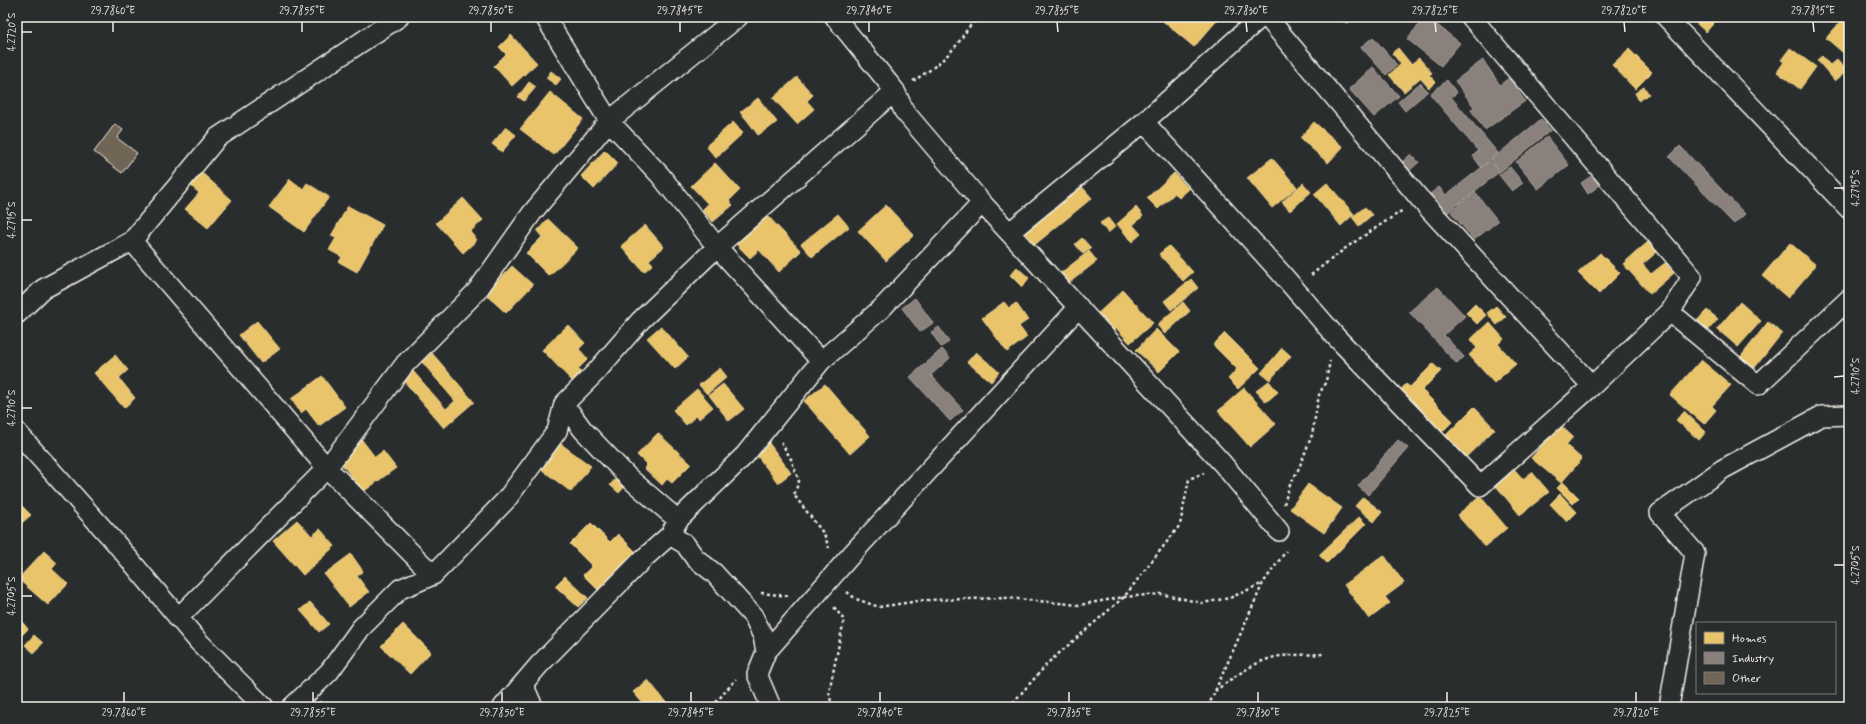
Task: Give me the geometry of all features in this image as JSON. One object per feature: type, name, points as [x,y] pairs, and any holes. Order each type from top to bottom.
[{"type":"street","points":[[17,314],[43,288],[132,241],[217,138],[399,17]]},
{"type":"street","points":[[545,17],[609,121],[660,175],[718,247],[821,361]]},
{"type":"street","points":[[178,618],[327,468],[405,364],[478,291],[532,213],[609,121],[738,17]]},
{"type":"street","points":[[835,17],[895,91],[904,111],[982,202],[1222,463],[1279,531]]},
{"type":"street","points":[[1010,232],[1144,122],[1261,17]]},
{"type":"street","points":[[1267,17],[1420,199],[1592,386]]},
{"type":"street","points":[[1144,122],[1293,287],[1336,338],[1480,486],[1592,386],[1670,312],[1692,277],[1471,17]]},
{"type":"street","points":[[1666,17],[1849,209]]},
{"type":"street","points":[[292,707],[329,672],[361,628],[400,589],[433,575],[506,500],[557,431],[564,404],[596,372],[640,321],[718,247],[895,91]]},
{"type":"street","points":[[503,707],[539,665],[745,455],[821,361],[881,309],[982,202]]},
{"type":"street","points":[[132,241],[327,468],[433,575]]},
{"type":"street","points":[[1670,312],[1758,385],[1849,299]]},
{"type":"street","points":[[771,707],[757,674],[766,652],[1079,307]]},
{"type":"street","points":[[564,404],[584,430],[674,528],[695,558],[714,574],[753,616],[763,636],[766,652]]},
{"type":"street","points":[[1669,707],[1694,553],[1660,513],[1723,468],[1821,416],[1849,415]]},
{"type":"street","points":[[17,432],[114,541],[198,641],[264,707]]},
{"type":"street","points":[[523,684],[533,707]]},
{"type":"path","points":[[895,91],[939,64],[966,33],[974,20],[980,17]]},
{"type":"path","points":[[1293,287],[1320,269],[1347,247],[1420,199]]},
{"type":"path","points":[[1279,531],[1282,510],[1289,487],[1299,468],[1312,435],[1319,395],[1326,381],[1336,338]]},
{"type":"path","points":[[772,422],[792,459],[799,481],[794,495],[824,534],[830,580],[844,620],[829,692],[832,707]]},
{"type":"path","points":[[1009,707],[1049,662],[1124,597],[1180,525],[1189,479],[1208,472],[1222,463]]},
{"type":"path","points":[[1208,707],[1263,584],[1287,550]]},
{"type":"path","points":[[731,592],[747,591],[772,595],[793,596],[830,580]]},
{"type":"path","points":[[830,580],[856,599],[880,607],[925,600],[1008,598],[1079,605],[1124,597],[1161,594],[1202,603],[1230,598],[1263,584]]},
{"type":"path","points":[[1215,691],[1258,663],[1275,657],[1324,654]]},
{"type":"building: Homes","points":[[1158,17],[1220,17],[1194,47]]},
{"type":"building: Homes","points":[[1689,17],[1719,17],[1706,32]]},
{"type":"building: Homes","points":[[1845,17],[1849,17],[1849,58],[1826,38]]},
{"type":"building: Homes","points":[[511,35],[537,63],[512,86],[494,66],[506,54],[499,47]]},
{"type":"building: Homes","points":[[1398,48],[1411,64],[1419,58],[1432,73],[1429,75],[1436,82],[1429,88],[1420,78],[1404,92],[1389,75],[1401,64],[1392,53]]},
{"type":"building: Homes","points":[[1790,48],[1816,67],[1800,89],[1777,72],[1784,62],[1781,60]]},
{"type":"building: Homes","points":[[1629,49],[1652,72],[1635,89],[1612,65]]},
{"type":"building: Homes","points":[[1822,56],[1830,65],[1837,59],[1847,71],[1835,81],[1817,60]]},
{"type":"building: Homes","points":[[551,71],[561,79],[556,85],[546,78]]},
{"type":"building: Homes","points":[[797,77],[813,95],[807,101],[814,109],[797,124],[773,98]]},
{"type":"building: Homes","points":[[529,82],[536,87],[524,101],[518,97]]},
{"type":"building: Homes","points":[[1644,87],[1649,94],[1639,101],[1635,93]]},
{"type":"building: Homes","points":[[550,92],[583,119],[554,155],[520,129]]},
{"type":"building: Homes","points":[[758,98],[777,122],[768,129],[756,113],[747,120],[740,112]]},
{"type":"building: Homes","points":[[756,114],[767,129],[758,135],[747,120]]},
{"type":"building: Homes","points":[[733,122],[743,133],[716,158],[706,146]]},
{"type":"building: Homes","points":[[1314,122],[1343,147],[1328,163],[1300,138]]},
{"type":"building: Homes","points":[[506,127],[516,135],[502,152],[492,144]]},
{"type":"building: Homes","points":[[605,150],[618,163],[594,189],[581,176]]},
{"type":"building: Homes","points":[[1272,158],[1297,187],[1272,208],[1247,178]]},
{"type":"building: Homes","points":[[715,163],[740,190],[729,201],[733,205],[713,222],[702,210],[708,204],[691,186]]},
{"type":"building: Homes","points":[[201,172],[232,200],[208,228],[185,209],[199,193],[190,185]]},
{"type":"building: Homes","points":[[1174,173],[1189,189],[1179,198],[1175,193],[1158,209],[1147,198]]},
{"type":"building: Homes","points":[[290,179],[303,189],[307,183],[329,197],[304,232],[269,207]]},
{"type":"building: Homes","points":[[1078,182],[1092,198],[1032,247],[1018,231]]},
{"type":"building: Homes","points":[[1303,183],[1311,192],[1290,211],[1282,202]]},
{"type":"building: Homes","points":[[1327,183],[1354,214],[1341,226],[1314,194]]},
{"type":"building: Homes","points":[[463,198],[483,220],[470,232],[477,240],[463,253],[436,223]]},
{"type":"building: Homes","points":[[886,205],[914,235],[886,261],[858,231]]},
{"type":"building: Homes","points":[[348,206],[383,225],[357,272],[339,262],[342,257],[329,250],[336,238],[331,236]]},
{"type":"building: Homes","points":[[1136,207],[1143,216],[1133,225],[1141,234],[1132,242],[1117,224]]},
{"type":"building: Homes","points":[[1365,207],[1372,215],[1359,226],[1352,217]]},
{"type":"building: Homes","points":[[765,213],[801,251],[779,272],[759,250],[750,258],[735,243]]},
{"type":"building: Homes","points":[[838,214],[849,227],[812,257],[801,244]]},
{"type":"building: Homes","points":[[1108,218],[1115,227],[1108,233],[1100,223]]},
{"type":"building: Homes","points":[[548,219],[578,248],[549,276],[526,253],[542,237],[537,231]]},
{"type":"building: Homes","points":[[645,225],[664,247],[649,260],[653,264],[644,272],[621,246]]},
{"type":"building: Homes","points":[[1082,238],[1091,248],[1083,254],[1075,244]]},
{"type":"building: Homes","points":[[1648,242],[1657,252],[1643,264],[1634,254]]},
{"type":"building: Homes","points":[[1790,243],[1816,265],[1788,298],[1762,276]]},
{"type":"building: Homes","points":[[1169,246],[1193,272],[1183,281],[1159,254]]},
{"type":"building: Homes","points":[[1089,251],[1097,261],[1065,286],[1057,276]]},
{"type":"building: Homes","points":[[1600,253],[1620,273],[1599,294],[1578,273]]},
{"type":"building: Homes","points":[[1634,254],[1651,274],[1665,263],[1674,273],[1650,294],[1623,264]]},
{"type":"building: Homes","points":[[512,266],[533,285],[506,313],[485,294]]},
{"type":"building: Homes","points":[[1017,267],[1029,278],[1022,287],[1010,275]]},
{"type":"building: Homes","points":[[1191,279],[1198,288],[1171,310],[1164,301]]},
{"type":"building: Homes","points":[[1123,290],[1153,323],[1130,343],[1116,328],[1110,334],[1094,317]]},
{"type":"building: Homes","points":[[1004,302],[1009,308],[1016,303],[1028,320],[1019,326],[1027,337],[1007,352],[982,318]]},
{"type":"building: Homes","points":[[1183,302],[1190,311],[1165,334],[1157,325]]},
{"type":"building: Homes","points":[[1740,302],[1761,321],[1738,347],[1717,329]]},
{"type":"building: Homes","points":[[1475,304],[1486,315],[1477,324],[1466,313]]},
{"type":"building: Homes","points":[[1496,306],[1506,317],[1497,325],[1487,313]]},
{"type":"building: Homes","points":[[1707,310],[1718,319],[1706,333],[1695,323]]},
{"type":"building: Homes","points":[[257,321],[280,349],[261,363],[239,335]]},
{"type":"building: Homes","points":[[1489,322],[1504,339],[1498,344],[1516,364],[1494,383],[1469,355],[1477,348],[1470,340]]},
{"type":"building: Homes","points":[[1768,322],[1782,333],[1753,370],[1739,359]]},
{"type":"building: Homes","points":[[568,325],[585,343],[579,349],[588,359],[578,369],[584,377],[576,385],[542,350]]},
{"type":"building: Homes","points":[[661,326],[688,357],[675,369],[647,338]]},
{"type":"building: Homes","points":[[1156,329],[1179,352],[1159,372],[1136,350]]},
{"type":"building: Homes","points":[[1225,333],[1260,368],[1238,389],[1228,379],[1237,369],[1213,345]]},
{"type":"building: Homes","points":[[1282,348],[1291,356],[1270,380],[1261,373]]},
{"type":"building: Homes","points":[[976,352],[999,372],[991,382],[967,362]]},
{"type":"building: Homes","points":[[432,353],[474,402],[444,428],[403,380],[413,371],[446,409],[455,401],[422,362]]},
{"type":"building: Homes","points":[[115,355],[128,370],[119,378],[135,398],[124,408],[94,373]]},
{"type":"building: Homes","points":[[1701,360],[1731,385],[1712,406],[1716,410],[1704,424],[1670,395]]},
{"type":"building: Homes","points":[[1433,364],[1441,371],[1422,390],[1453,421],[1438,436],[1396,395],[1406,384],[1410,387]]},
{"type":"building: Homes","points":[[720,368],[727,377],[707,394],[699,385]]},
{"type":"building: Homes","points":[[322,376],[345,407],[319,426],[306,409],[301,413],[291,399]]},
{"type":"building: Homes","points":[[1269,381],[1278,392],[1266,402],[1256,391]]},
{"type":"building: Homes","points":[[723,384],[744,409],[729,421],[709,395]]},
{"type":"building: Homes","points":[[825,384],[870,436],[850,454],[804,401]]},
{"type":"building: Homes","points":[[1244,388],[1276,424],[1250,447],[1218,411]]},
{"type":"building: Homes","points":[[697,389],[713,407],[699,419],[697,415],[686,425],[673,410]]},
{"type":"building: Homes","points":[[1474,407],[1495,429],[1461,462],[1440,441]]},
{"type":"building: Homes","points":[[1684,411],[1706,432],[1699,440],[1676,420]]},
{"type":"building: Homes","points":[[1560,425],[1573,437],[1566,445],[1582,459],[1561,483],[1531,458]]},
{"type":"building: Homes","points":[[658,433],[691,464],[672,483],[667,479],[662,485],[644,468],[647,465],[637,455]]},
{"type":"building: Homes","points":[[359,436],[375,457],[383,451],[396,468],[363,492],[335,455]]},
{"type":"building: Homes","points":[[769,443],[791,473],[778,483],[755,453]]},
{"type":"building: Homes","points":[[561,444],[591,466],[571,492],[541,469]]},
{"type":"building: Homes","points":[[1515,470],[1523,479],[1532,472],[1549,492],[1520,515],[1496,486]]},
{"type":"building: Homes","points":[[617,477],[626,485],[619,493],[610,485]]},
{"type":"building: Homes","points":[[1563,482],[1579,498],[1573,504],[1557,488]]},
{"type":"building: Homes","points":[[1308,484],[1342,508],[1324,533],[1290,509]]},
{"type":"building: Homes","points":[[1560,494],[1577,512],[1567,522],[1550,504]]},
{"type":"building: Homes","points":[[1480,496],[1507,528],[1485,547],[1457,515]]},
{"type":"building: Homes","points":[[1363,497],[1382,512],[1374,522],[1355,506]]},
{"type":"building: Homes","points":[[17,501],[31,515],[17,527]]},
{"type":"building: Homes","points":[[1359,517],[1366,524],[1327,563],[1319,555]]},
{"type":"building: Homes","points":[[297,520],[312,536],[320,529],[335,546],[303,575],[273,541]]},
{"type":"building: Homes","points":[[591,523],[610,542],[618,534],[637,553],[599,591],[583,575],[592,566],[570,544]]},
{"type":"building: Homes","points":[[44,551],[57,563],[52,569],[68,584],[48,605],[18,579]]},
{"type":"building: Homes","points":[[351,554],[363,571],[357,576],[369,592],[349,607],[324,574]]},
{"type":"building: Homes","points":[[1384,555],[1404,583],[1385,597],[1390,603],[1369,619],[1344,585]]},
{"type":"building: Homes","points":[[565,576],[588,598],[578,607],[555,586]]},
{"type":"building: Homes","points":[[310,602],[329,624],[319,632],[300,610]]},
{"type":"building: Homes","points":[[17,616],[28,629],[18,639],[17,638]]},
{"type":"building: Homes","points":[[403,624],[431,652],[410,674],[381,646]]},
{"type":"building: Homes","points":[[34,635],[43,643],[34,653],[25,645]]},
{"type":"building: Homes","points":[[648,680],[670,707],[646,707],[633,692]]},
{"type":"building: Homes","points":[[320,701],[325,707],[313,707]]},
{"type":"building: Industry","points":[[1341,17],[1354,17],[1347,24]]},
{"type":"building: Industry","points":[[1425,17],[1460,43],[1441,66],[1407,39]]},
{"type":"building: Industry","points":[[1373,37],[1397,65],[1386,75],[1361,47]]},
{"type":"building: Industry","points":[[1483,60],[1500,85],[1509,78],[1525,101],[1485,130],[1471,110],[1474,107],[1455,81]]},
{"type":"building: Industry","points":[[1373,67],[1399,96],[1374,117],[1349,89]]},
{"type":"building: Industry","points":[[1447,80],[1457,93],[1451,97],[1498,153],[1481,167],[1473,156],[1478,151],[1430,94]]},
{"type":"building: Industry","points":[[1420,83],[1428,91],[1405,111],[1398,102]]},
{"type":"building: Industry","points":[[1541,119],[1551,130],[1500,172],[1491,160]]},
{"type":"building: Industry","points":[[1547,137],[1569,165],[1538,189],[1516,162]]},
{"type":"building: Industry","points":[[1680,146],[1745,214],[1734,224],[1669,157]]},
{"type":"building: Industry","points":[[1411,154],[1419,162],[1408,172],[1400,164]]},
{"type":"building: Industry","points":[[1490,161],[1499,172],[1446,214],[1430,194],[1439,187],[1446,195]]},
{"type":"building: Industry","points":[[1510,167],[1523,183],[1512,191],[1499,175]]},
{"type":"building: Industry","points":[[1593,175],[1600,185],[1588,194],[1581,183]]},
{"type":"building: Industry","points":[[1475,192],[1498,221],[1474,240],[1451,212]]},
{"type":"building: Industry","points":[[1438,287],[1465,316],[1444,335],[1464,357],[1457,364],[1409,312]]},
{"type":"building: Industry","points":[[915,298],[933,323],[920,332],[902,308]]},
{"type":"building: Industry","points":[[939,327],[949,342],[941,347],[931,332]]},
{"type":"building: Industry","points":[[942,349],[950,358],[931,375],[963,410],[950,421],[910,377]]},
{"type":"building: Industry","points":[[1398,440],[1408,448],[1368,495],[1358,486]]},
{"type":"building: Other","points":[[115,124],[123,130],[117,138],[137,153],[122,173],[94,152]]}]
